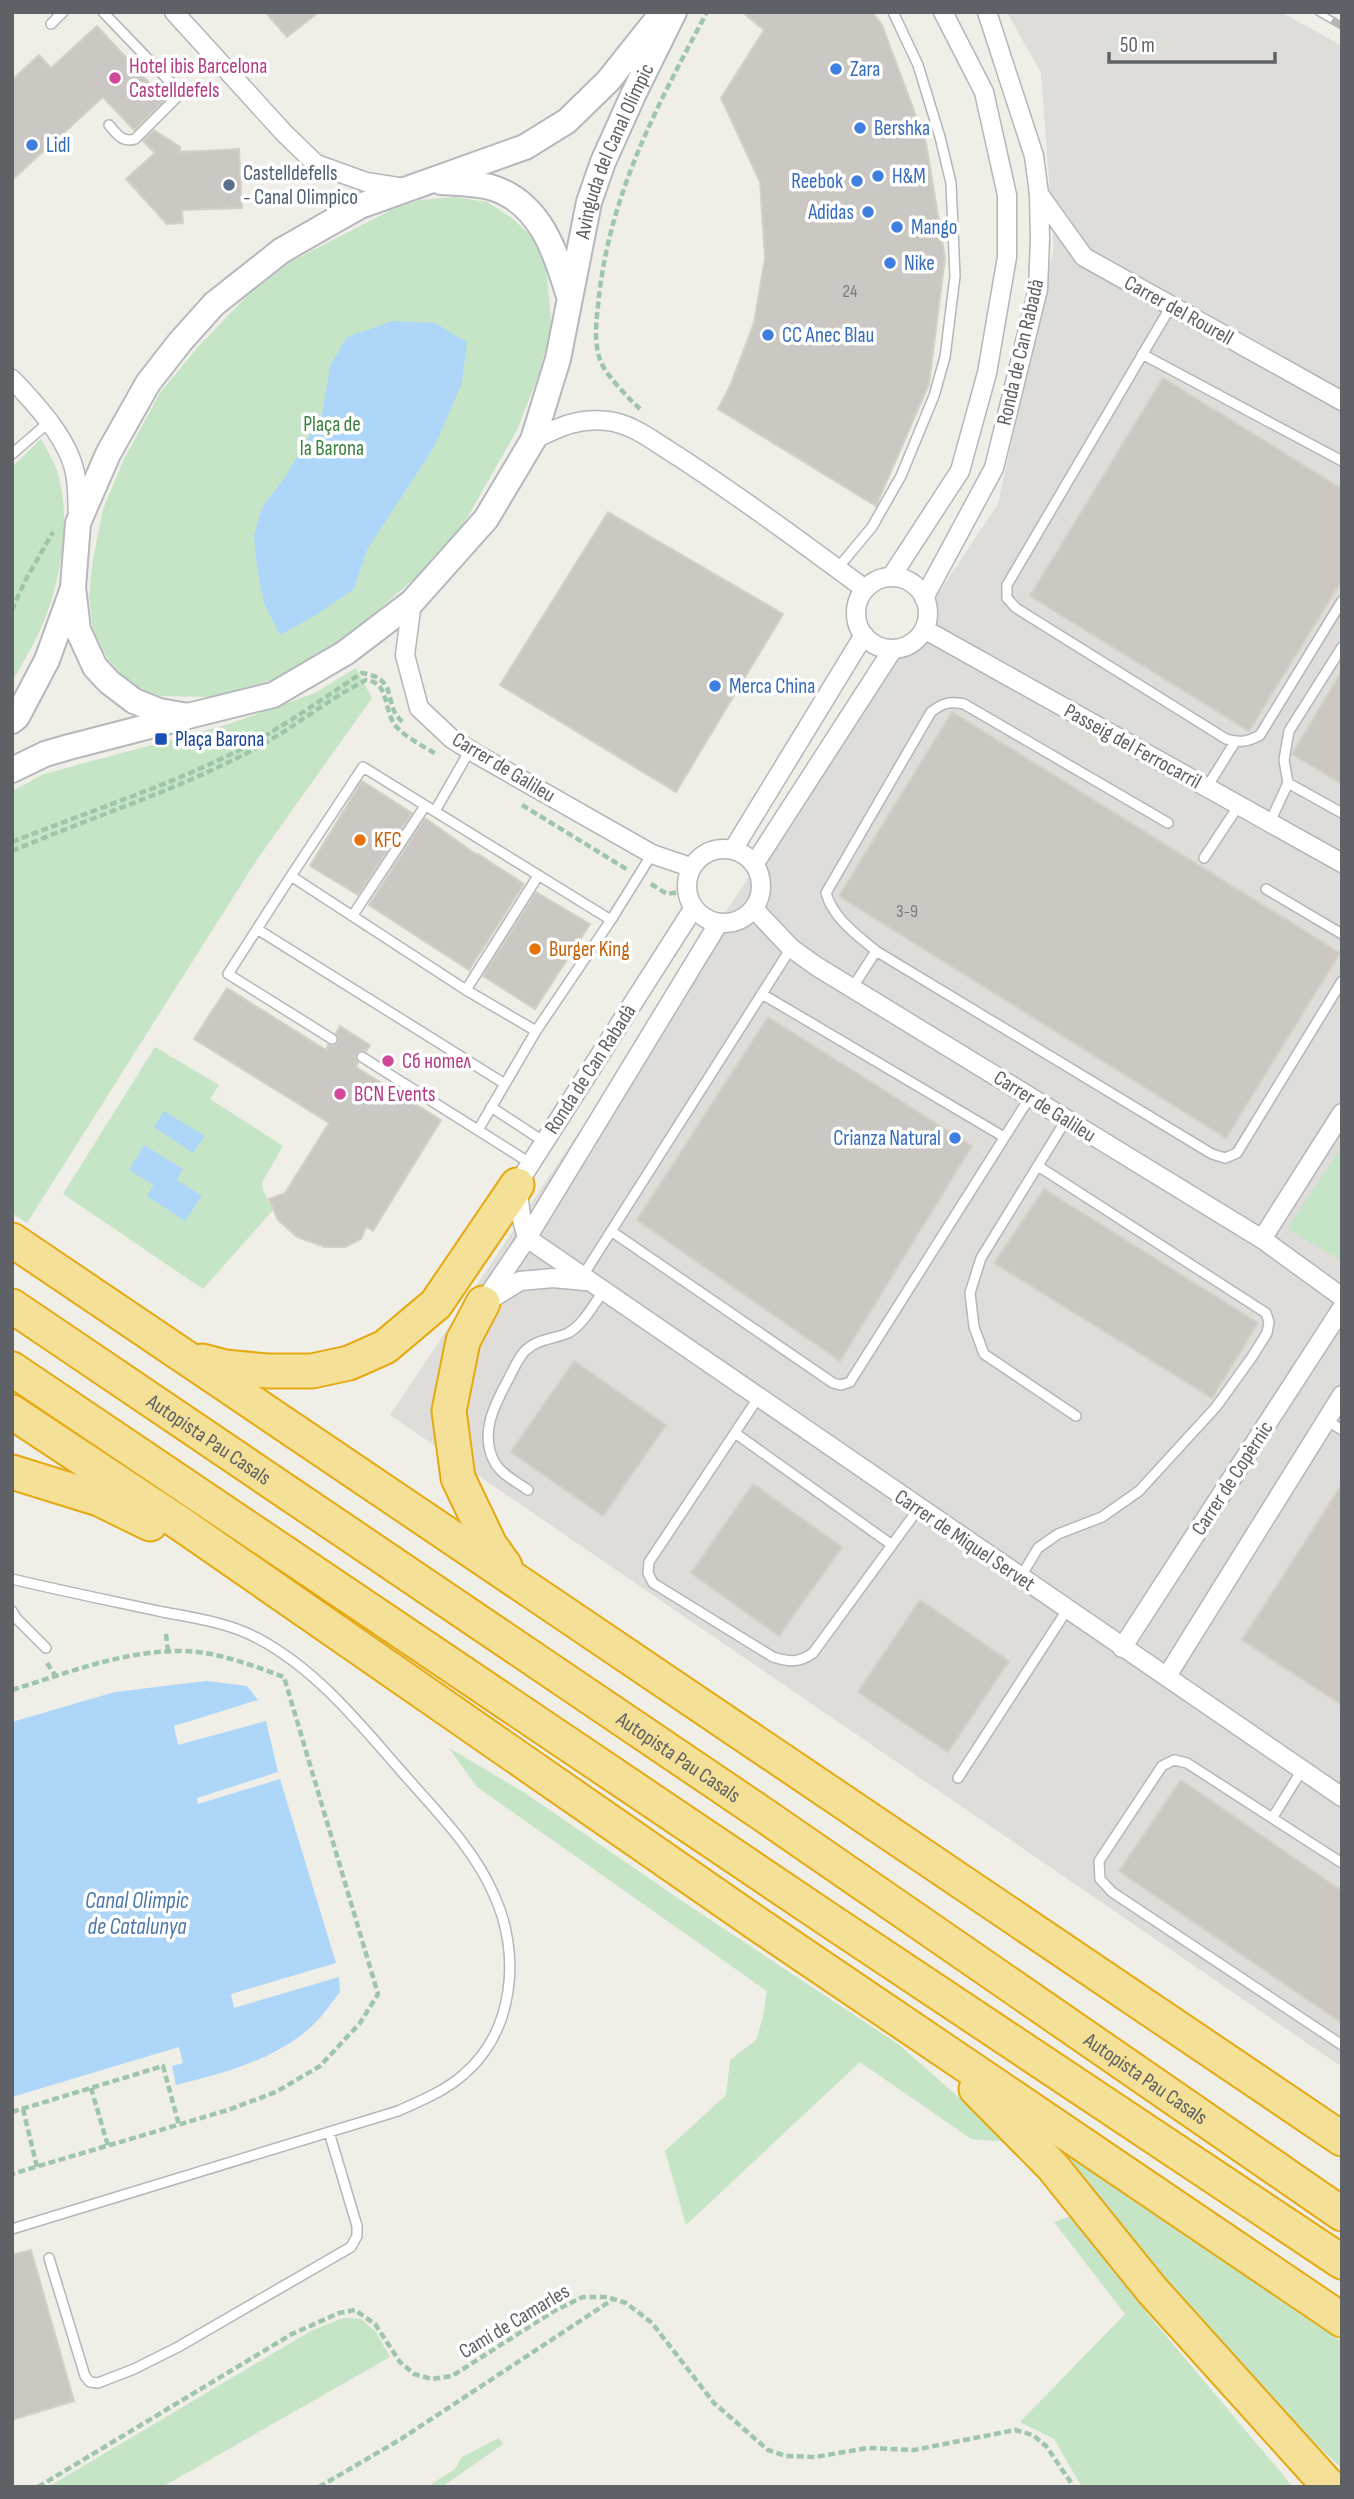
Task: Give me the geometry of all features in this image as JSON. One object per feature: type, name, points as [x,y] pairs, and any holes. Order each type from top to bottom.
[{"type":"highway","points":[[184,1355],[225,1367],[312,1371],[349,1363],[385,1347],[436,1304],[523,1174]]},
{"type":"highway","points":[[12,1240],[1342,2139]]},
{"type":"highway","points":[[483,1303],[463,1341],[449,1411],[458,1478],[490,1545],[512,1577]]},
{"type":"highway","name":"Autopista Pau Casals","points":[[12,1307],[749,1806],[1342,2214]]},
{"type":"highway","name":"Autopista Pau Casals","points":[[12,1369],[1342,2262]]},
{"type":"highway","points":[[12,1412],[159,1509],[275,1592],[1342,2320]]},
{"type":"highway","points":[[12,1472],[99,1499],[157,1527],[275,1592]]},
{"type":"highway","points":[[925,2037],[1052,2166],[1152,2290],[1328,2486]]},
{"type":"highway","points":[[1272,2215],[1342,2271]]},
{"type":"street","points":[[12,770],[45,754],[69,747],[273,695],[345,653],[412,602],[486,519],[533,440],[558,359],[570,297],[555,249],[538,221],[512,197],[490,187],[366,181],[316,164],[284,133],[174,12]]},
{"type":"street","name":"Avinguda del Canal Olímpic","points":[[419,185],[525,147],[568,121],[608,82],[663,12]]},
{"type":"street","name":"Avinguda del Canal Olímpic","points":[[570,297],[589,202],[603,162],[674,12]]},
{"type":"street","name":"Ronda de Can Rabadà","points":[[891,577],[960,471],[987,373],[1007,257],[1007,195],[984,92],[943,12]]},
{"type":"street","name":"Ronda de Can Rabadà","points":[[924,629],[928,617],[924,598],[994,468],[1038,289],[1039,194],[1034,156],[987,12]]},
{"type":"street","points":[[67,522],[148,383],[214,304],[281,251],[360,206],[419,185]]},
{"type":"street","name":"Carrer del Rourell","points":[[1039,194],[1084,257],[1342,401]]},
{"type":"street","points":[[12,379],[60,436],[75,472],[67,522],[73,587],[78,630],[95,667],[134,701],[159,711],[187,716]]},
{"type":"street","points":[[533,440],[564,424],[587,419],[612,421],[643,434],[732,492],[865,589]]},
{"type":"street","points":[[924,598],[914,584],[891,577],[879,580],[865,589],[857,608],[857,619],[864,635],[876,645],[893,649],[909,645],[924,629]]},
{"type":"street","points":[[12,721],[17,717],[47,660],[73,587]]},
{"type":"street","name":"Carrer de Galileu","points":[[412,602],[405,655],[419,708],[470,751],[652,855],[690,867]]},
{"type":"street","name":"Passeig del Ferrocarril","points":[[924,629],[1342,863]]},
{"type":"street","points":[[734,848],[864,635]]},
{"type":"street","points":[[755,863],[893,649]]},
{"type":"street","points":[[734,848],[755,863],[762,884],[754,909],[737,922],[718,924],[693,909],[686,891],[690,867],[712,849],[734,848]]},
{"type":"street","name":"Ronda de Can Rabadà","points":[[523,1174],[693,909]]},
{"type":"street","name":"Carrer de Galileu","points":[[754,909],[791,948],[1262,1239],[1342,1297]]},
{"type":"street","name":"Ronda de Can Rabadà","points":[[483,1303],[527,1238],[718,924]]},
{"type":"street","points":[[1262,1239],[1342,1114]]},
{"type":"street","points":[[523,1174],[521,1216],[527,1238]]},
{"type":"street","name":"Carrer de Miquel Servet","points":[[527,1238],[1342,1797]]},
{"type":"street","name":"Carrer de Miquel Servet","points":[[483,1303],[520,1282],[553,1278],[585,1279]]},
{"type":"street","name":"Carrer de Copèrnic","points":[[1122,1648],[1342,1308]]},
{"type":"street","points":[[1167,1676],[1342,1395]]},
{"type":"lane","points":[[51,24],[63,12]]},
{"type":"lane","points":[[103,12],[173,85],[177,93],[175,99],[135,139],[122,139],[109,125]]},
{"type":"lane","points":[[837,569],[872,527],[901,476],[934,396],[945,357],[955,276],[951,183],[918,65],[893,12]]},
{"type":"lane","points":[[1171,306],[1007,585],[1007,598],[1016,608],[1235,742],[1248,741],[1260,735],[1342,601]]},
{"type":"lane","points":[[1142,354],[1342,461]]},
{"type":"lane","points":[[12,454],[49,422]]},
{"type":"lane","points":[[1270,822],[1288,783],[1284,760],[1289,731],[1342,647]]},
{"type":"lane","points":[[1168,823],[964,704],[951,702],[942,704],[931,712],[826,893],[830,906],[839,918],[876,951],[1212,1154],[1225,1158],[1237,1153],[1342,981]]},
{"type":"lane","points":[[1207,787],[1235,742]]},
{"type":"lane","points":[[435,811],[470,751]]},
{"type":"lane","points":[[332,1039],[229,974],[363,767],[611,920]]},
{"type":"lane","points":[[1288,783],[1342,813]]},
{"type":"lane","points":[[1204,858],[1239,805]]},
{"type":"lane","points":[[353,915],[425,806]]},
{"type":"lane","points":[[478,1130],[536,1031],[652,855]]},
{"type":"lane","points":[[291,876],[466,990],[536,1031]]},
{"type":"lane","points":[[466,990],[538,876]]},
{"type":"lane","points":[[1266,889],[1342,934]]},
{"type":"lane","points":[[257,929],[505,1084]]},
{"type":"lane","points":[[585,1279],[611,1231],[791,948]]},
{"type":"lane","points":[[853,988],[876,951]]},
{"type":"lane","points":[[762,994],[1004,1137]]},
{"type":"lane","points":[[362,1057],[478,1130],[523,1174]]},
{"type":"lane","points":[[611,1231],[833,1383],[841,1385],[850,1382],[1030,1097]]},
{"type":"lane","points":[[491,1107],[543,1141]]},
{"type":"lane","points":[[1066,1119],[981,1258],[970,1293],[974,1327],[984,1354],[1076,1416]]},
{"type":"lane","points":[[1020,1578],[1038,1548],[1058,1534],[1102,1517],[1139,1491],[1216,1407],[1267,1333],[1269,1322],[1266,1313],[1038,1166]]},
{"type":"lane","points":[[528,1490],[501,1471],[494,1461],[489,1444],[493,1407],[523,1353],[535,1343],[566,1334],[577,1326],[603,1292]]},
{"type":"lane","points":[[758,1398],[649,1562],[648,1573],[653,1583],[773,1657],[787,1662],[803,1661],[813,1653],[919,1508]]},
{"type":"lane","points":[[1326,1420],[1342,1430]]},
{"type":"lane","points":[[734,1433],[892,1545]]},
{"type":"lane","points":[[12,1579],[224,1624],[257,1638],[287,1656],[350,1712],[458,1836],[494,1893],[507,1928],[511,1964],[509,1993],[486,2050],[463,2075],[432,2095],[398,2111],[12,2229]]},
{"type":"lane","points":[[958,1778],[1067,1610]]},
{"type":"lane","points":[[12,1611],[46,1648]]},
{"type":"lane","points":[[1342,1863],[1187,1763],[1174,1760],[1163,1766],[1099,1861],[1100,1879],[1112,1892],[1342,2045]]},
{"type":"lane","points":[[1273,1817],[1302,1770]]},
{"type":"lane","points":[[49,2258],[85,2376],[90,2382],[98,2382],[134,2369],[224,2322],[351,2247],[357,2236],[357,2226],[329,2132]]},
{"type":"path","points":[[643,434],[648,416],[624,394],[600,361],[596,326],[604,256],[620,198],[645,132],[707,12]]},
{"type":"path","points":[[12,610],[52,533],[67,522]]},
{"type":"path","points":[[12,842],[141,794],[222,759],[283,725],[362,673],[379,677],[386,683],[391,707],[397,719],[408,726]]},
{"type":"path","name":"Carrer de Galileu","points":[[12,851],[178,786],[243,755],[366,681],[379,685],[384,691],[393,723],[400,731],[460,769]]},
{"type":"path","points":[[425,739],[442,752],[453,738]]},
{"type":"path","name":"Carrer de Galileu","points":[[515,801],[667,894],[686,891]]},
{"type":"path","points":[[166,1634],[168,1652]]},
{"type":"path","points":[[12,1690],[132,1655],[182,1651],[232,1658],[284,1677],[378,1994],[360,2023],[320,2066],[276,2092],[228,2110],[12,2174]]},
{"type":"path","points":[[12,2112],[163,2066],[179,2124]]},
{"type":"path","points":[[91,2088],[108,2146]]},
{"type":"path","points":[[23,2109],[37,2167]]},
{"type":"path","name":"Camí de Camarles","points":[[38,2487],[292,2334],[339,2313],[355,2310],[375,2324],[400,2362],[414,2374],[432,2379],[452,2376],[554,2311],[583,2297],[613,2299],[626,2303],[652,2323],[713,2403],[768,2450],[786,2456],[815,2457],[868,2448],[914,2450],[1015,2430],[1033,2435],[1046,2446],[1074,2487]]},
{"type":"path","points":[[319,2487],[401,2439],[613,2299]]},
{"type":"shaded area","points":[[1007,12],[1281,12],[1342,46],[1342,2067],[390,1415],[998,504],[1054,247],[1041,73]]},
{"type":"green space","name":"Plaça de la Barona","points":[[455,197],[487,202],[513,219],[530,235],[546,267],[552,329],[537,379],[517,430],[459,532],[424,570],[352,633],[272,680],[214,697],[156,696],[130,683],[108,660],[93,629],[89,596],[103,509],[124,459],[160,393],[197,348],[246,297],[288,263],[391,210],[420,200]]},
{"type":"green space","points":[[41,439],[56,468],[61,487],[64,507],[62,550],[54,592],[47,612],[37,637],[12,682],[12,467]]},
{"type":"green space","points":[[356,668],[372,698],[256,861],[27,1223],[12,1213],[12,791],[44,774],[229,724],[315,693]]},
{"type":"green space","points":[[155,1047],[219,1085],[210,1099],[283,1146],[262,1182],[273,1210],[203,1289],[63,1194]]},
{"type":"green space","points":[[1342,1146],[1342,1261],[1287,1229]]},
{"type":"green space","points":[[449,1748],[525,1793],[898,2044],[1010,2142],[971,2139],[860,2062],[686,2225],[665,2151],[726,2095],[730,2060],[756,2040],[767,1991],[477,1787]]},
{"type":"green space","points":[[1053,2142],[1342,2342],[1342,2469],[1254,2384],[1114,2221]]},
{"type":"green space","points":[[1073,2215],[1126,2276],[1146,2312],[1293,2487],[1082,2487],[1054,2439],[1020,2422],[1125,2314],[1054,2222]]},
{"type":"green space","points":[[343,2318],[361,2319],[376,2332],[390,2357],[162,2487],[48,2487],[311,2331]]},
{"type":"green space","points":[[499,2438],[503,2444],[442,2487],[427,2487],[455,2469],[462,2457]]},
{"type":"water","points":[[393,321],[435,323],[467,342],[462,383],[434,447],[367,550],[354,589],[280,635],[264,603],[257,567],[254,536],[262,507],[284,479],[322,415],[330,366],[347,337]]},
{"type":"water","points":[[164,1111],[205,1136],[193,1153],[154,1127]]},
{"type":"water","points":[[144,1145],[183,1169],[177,1180],[202,1196],[185,1221],[147,1196],[154,1185],[129,1170]]},
{"type":"water","name":"Canal Olimpic de Catalunya","points":[[206,1681],[247,1686],[258,1700],[174,1726],[178,1745],[266,1721],[278,1772],[197,1798],[198,1804],[280,1779],[336,1963],[231,1994],[234,2008],[339,1977],[340,1992],[316,2022],[298,2038],[248,2064],[230,2070],[176,2085],[172,2066],[183,2063],[179,2047],[12,2097],[12,1722],[115,1692]]},
{"type":"building","points":[[265,12],[319,12],[287,37]]},
{"type":"building","points":[[742,12],[872,12],[882,25],[926,143],[945,258],[929,384],[876,506],[718,409],[730,386],[754,323],[765,258],[760,182],[721,98],[764,30]]},
{"type":"building","points":[[97,26],[165,100],[134,130],[103,97],[12,180],[12,80],[39,55],[51,68]]},
{"type":"building","points":[[154,130],[180,147],[180,152],[239,149],[242,208],[182,210],[183,223],[167,224],[126,179],[155,153],[143,141]]},
{"type":"building","points":[[1163,378],[1342,489],[1342,580],[1249,731],[1030,596]]},
{"type":"building","points":[[608,512],[783,614],[676,792],[500,685]]},
{"type":"building","points":[[1342,671],[1342,784],[1292,754]]},
{"type":"building","points":[[952,712],[1340,953],[1226,1138],[839,896]]},
{"type":"building","name":"KFC","points":[[362,781],[412,813],[358,895],[310,866]]},
{"type":"building","points":[[425,818],[524,884],[469,970],[369,905]]},
{"type":"building","name":"Burger King","points":[[536,892],[590,924],[535,1009],[483,976]]},
{"type":"building","name":"BCN Events","points":[[227,988],[326,1050],[328,1045],[338,1042],[336,1033],[340,1026],[370,1045],[366,1051],[357,1053],[356,1067],[441,1120],[373,1231],[366,1227],[361,1239],[345,1247],[325,1247],[297,1237],[278,1220],[269,1199],[285,1193],[329,1123],[194,1039]]},
{"type":"building","points":[[768,1017],[972,1146],[840,1361],[637,1220]]},
{"type":"building","points":[[1044,1189],[1258,1323],[1212,1398],[994,1263]]},
{"type":"building","points":[[574,1361],[666,1425],[603,1516],[511,1452]]},
{"type":"building","points":[[753,1484],[842,1547],[779,1636],[691,1573]]},
{"type":"building","points":[[1342,1484],[1342,1705],[1242,1640]]},
{"type":"building","points":[[920,1600],[1009,1661],[948,1752],[858,1692]]},
{"type":"building","points":[[1181,1780],[1342,1891],[1342,2023],[1119,1871]]},
{"type":"building","points":[[31,2250],[74,2401],[12,2420],[12,2255]]},
{"type":"railway","points":[[1318,12],[1342,26]]},
{"type":"place","name":"Zara","points":[[836,69]]},
{"type":"place","name":"Hotel ibis Barcelona Castelldefels","points":[[115,78]]},
{"type":"place","name":"Bershka","points":[[860,128]]},
{"type":"place","name":"Lidl","points":[[32,145]]},
{"type":"place","name":"H&M","points":[[878,176]]},
{"type":"place","name":"Reebok","points":[[857,181]]},
{"type":"place","name":"Castelldefells - Canal Olimpico","points":[[229,185]]},
{"type":"place","name":"Adidas","points":[[868,212]]},
{"type":"place","name":"Mango","points":[[897,227]]},
{"type":"place","name":"Nike","points":[[890,263]]},
{"type":"place","name":"CC Anec Blau","points":[[768,335]]},
{"type":"place","name":"Merca China","points":[[715,686]]},
{"type":"place","name":"Plaça Barona","points":[[161,739]]},
{"type":"place","name":"KFC","points":[[360,840]]},
{"type":"place","name":"Burger King","points":[[535,949]]},
{"type":"place","name":"Сб нотел","points":[[388,1061]]},
{"type":"place","name":"BCN Events","points":[[340,1094]]},
{"type":"place","name":"Crianza Natural","points":[[955,1138]]}]
